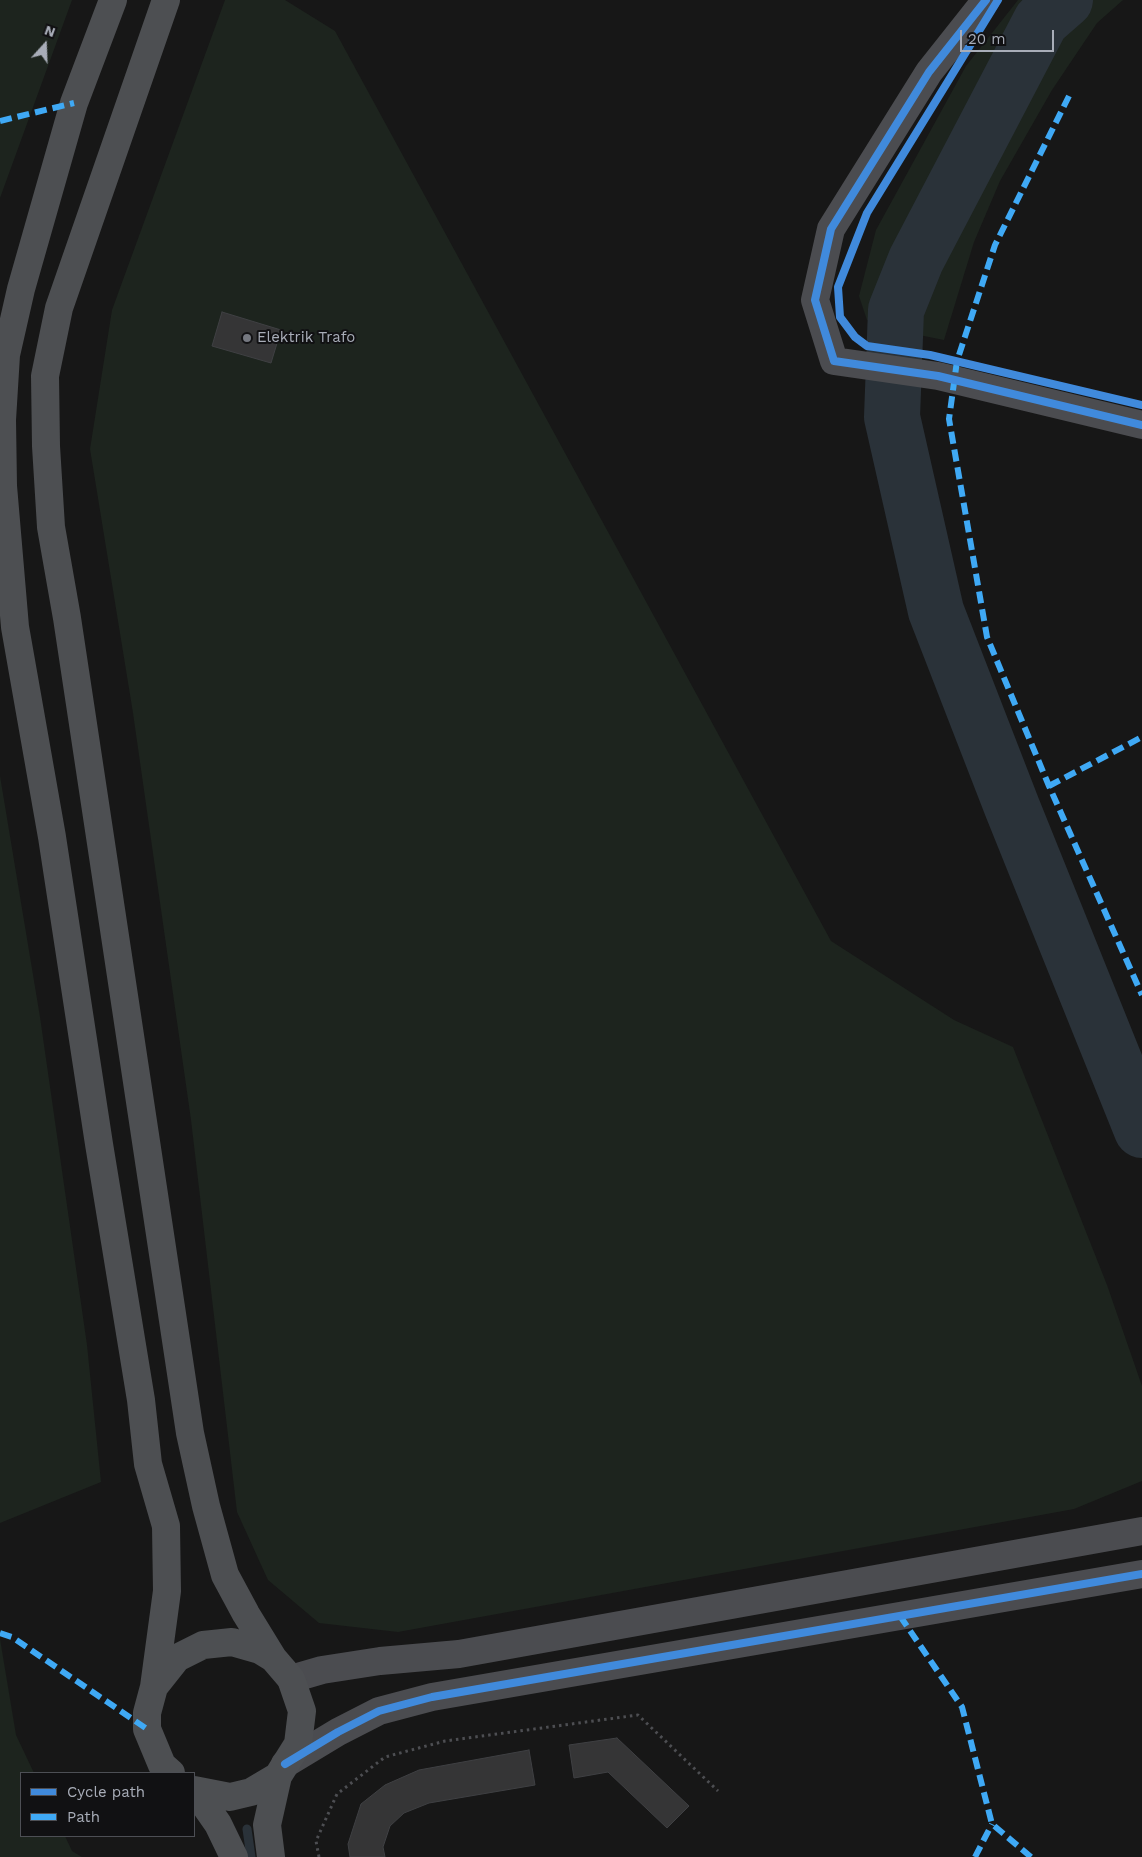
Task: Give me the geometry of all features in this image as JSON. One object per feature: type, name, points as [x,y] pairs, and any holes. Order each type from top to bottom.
[{"type":"main road","points":[[113,0],[74,104],[21,289],[8,346],[2,420],[3,486],[15,627],[52,837],[99,1144],[141,1400],[148,1464],[166,1526],[167,1591],[154,1687],[147,1713],[147,1729],[162,1765],[170,1772]]},
{"type":"main road","points":[[166,0],[59,308],[45,376],[46,446],[51,527],[67,618],[190,1433],[206,1506],[225,1575],[273,1658],[291,1679],[302,1711],[298,1744],[282,1770],[267,1825],[271,1857]]},
{"type":"main road","points":[[154,1687],[177,1658],[203,1645],[232,1642],[260,1650],[273,1658]]},
{"type":"main road","points":[[195,1791],[230,1797],[251,1792],[282,1770]]},
{"type":"main road","points":[[195,1791],[218,1824],[234,1857]]},
{"type":"street","points":[[986,0],[929,72],[831,229],[815,300],[834,361],[938,376],[1142,426]]},
{"type":"street","points":[[291,1679],[322,1670],[380,1661],[459,1654],[1142,1531]]},
{"type":"street","points":[[282,1770],[338,1732],[379,1711],[432,1697],[1142,1574]]},
{"type":"path","points":[[319,1857],[316,1841],[336,1794],[384,1757],[445,1741],[638,1715],[718,1792]]},
{"type":"shaded area","points":[[0,0],[72,0],[0,198]]},
{"type":"shaded area","points":[[225,0],[285,0],[335,31],[831,941],[954,1020],[1013,1047],[1107,1285],[1142,1386],[1142,1481],[1074,1509],[398,1632],[319,1623],[268,1580],[237,1512],[191,1120],[133,713],[90,449],[112,310]]},
{"type":"shaded area","points":[[1018,0],[1045,0],[1024,26],[973,112],[899,266],[881,321],[867,320],[859,296],[876,230],[966,66]]},
{"type":"shaded area","points":[[1087,0],[1123,0],[1097,23],[1052,90],[1000,181],[974,242],[944,340],[919,335],[912,310],[947,220],[1006,112],[1035,70],[1059,28]]},
{"type":"shaded area","points":[[0,776],[40,1017],[87,1345],[101,1482],[0,1523]]},
{"type":"shaded area","points":[[0,1639],[16,1735],[34,1772],[20,1772],[20,1837],[65,1837],[72,1851],[82,1857],[0,1857]]},
{"type":"building","name":"Elektrik Trafo","points":[[222,312],[281,330],[271,363],[212,346]]},
{"type":"building","points":[[617,1738],[689,1806],[667,1828],[608,1772],[574,1778],[569,1745]]},
{"type":"building","points":[[529,1750],[535,1785],[429,1803],[404,1813],[390,1826],[383,1847],[385,1857],[350,1857],[348,1844],[361,1804],[385,1785],[419,1770]]},
{"type":"waterway","points":[[1065,0],[1041,21],[916,260],[896,310],[892,417],[936,611],[1012,807],[1142,1130]]},
{"type":"waterway","points":[[247,1829],[251,1857]]},
{"type":"marked path","points":[[1069,96],[995,245],[957,361],[949,419],[987,637],[1049,786],[1142,995]]},
{"type":"marked path","points":[[0,121],[74,103]]},
{"type":"marked path","points":[[1049,786],[1142,737]]},
{"type":"marked path","points":[[900,1616],[962,1707],[992,1824],[1031,1857]]},
{"type":"marked path","points":[[0,1633],[12,1637],[147,1729]]},
{"type":"marked path","points":[[975,1857],[992,1824]]},
{"type":"cycle path","points":[[986,0],[929,72],[831,229],[815,300],[834,361],[938,376],[1142,425]]},
{"type":"cycle path","points":[[998,0],[867,213],[838,287],[840,317],[855,337],[867,346],[930,355],[1142,405]]},
{"type":"cycle path","points":[[285,1764],[338,1732],[379,1711],[432,1697],[1142,1574]]},
{"type":"place","name":"Elektrik Trafo","points":[[247,338]]}]
